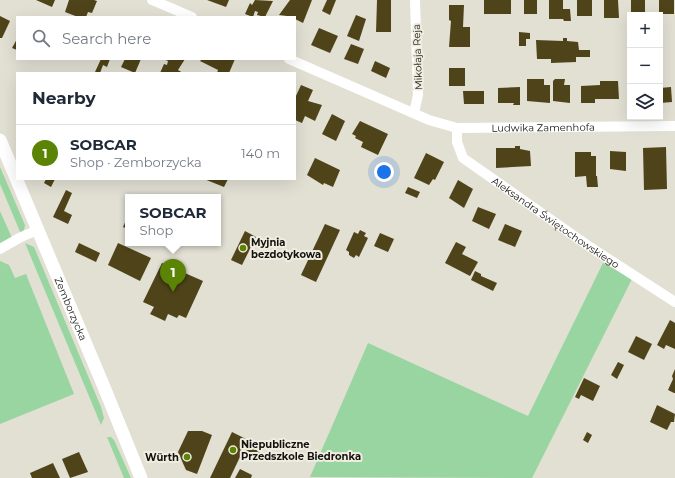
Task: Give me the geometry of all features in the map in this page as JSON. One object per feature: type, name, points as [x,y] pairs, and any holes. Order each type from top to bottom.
[{"type":"street","points":[[152,0],[170,3],[190,16]]},
{"type":"street","name":"Mikołaja Reja","points":[[414,113],[418,95],[415,0]]},
{"type":"street","points":[[291,60],[414,113]]},
{"type":"street","name":"Ludwika Zamenhofa","points":[[414,113],[429,120],[457,128],[675,126]]},
{"type":"street","name":"Aleksandra Świętochowskiego","points":[[457,128],[457,142],[463,158],[590,247],[675,302]]},
{"type":"street","name":"Zemborzycka","points":[[0,140],[16,178]]},
{"type":"street","name":"Zemborzycka","points":[[17,180],[141,478]]},
{"type":"street","points":[[0,250],[21,237],[38,230]]},
{"type":"green space","points":[[0,167],[25,225],[21,234],[0,184]]},
{"type":"green space","points":[[0,211],[12,238],[0,244]]},
{"type":"green space","points":[[25,243],[34,247],[101,407],[104,418],[101,425]]},
{"type":"green space","points":[[0,261],[9,265],[15,278],[26,274],[74,394],[0,424]]},
{"type":"green space","points":[[603,263],[632,279],[532,478],[310,477],[368,343],[528,416]]},
{"type":"green space","points":[[107,437],[111,437],[114,440],[131,478],[124,478]]},
{"type":"building","points":[[36,0],[55,0],[52,7]]},
{"type":"building","points":[[69,0],[97,1],[92,13],[88,12],[86,16],[75,16],[65,12]]},
{"type":"building","points":[[207,0],[229,0],[226,7]]},
{"type":"building","points":[[255,0],[273,1],[266,16],[257,15],[258,12],[255,11],[253,16],[245,14],[250,3],[252,5]]},
{"type":"building","points":[[290,0],[312,0],[303,23],[296,20],[296,16],[279,15]]},
{"type":"building","points":[[327,0],[336,0],[330,15],[322,11]]},
{"type":"building","points":[[377,0],[391,0],[391,32],[376,32]]},
{"type":"building","points":[[484,0],[511,0],[511,14],[484,14]]},
{"type":"building","points":[[524,0],[537,0],[537,14],[524,14]]},
{"type":"building","points":[[549,0],[563,0],[563,9],[570,9],[571,21],[564,21],[563,19],[549,19]]},
{"type":"building","points":[[577,0],[592,0],[592,16],[577,16]]},
{"type":"building","points":[[604,0],[618,0],[619,18],[604,18]]},
{"type":"building","points":[[631,0],[645,0],[645,12],[631,12]]},
{"type":"building","points":[[659,0],[674,0],[674,14],[663,14],[663,12],[659,12]]},
{"type":"building","points":[[449,5],[464,5],[463,27],[470,27],[470,47],[449,47],[451,21],[449,20]]},
{"type":"building","points":[[356,15],[366,19],[359,41],[347,36]]},
{"type":"building","points":[[0,16],[10,21],[2,38],[0,38]]},
{"type":"building","points":[[319,28],[338,36],[330,53],[311,45]]},
{"type":"building","points":[[519,32],[530,33],[530,39],[526,39],[526,46],[519,46]]},
{"type":"building","points":[[563,38],[567,38],[567,41],[578,42],[579,50],[590,50],[590,57],[576,57],[576,62],[551,63],[551,59],[537,59],[536,40],[563,41]]},
{"type":"building","points":[[16,41],[16,50],[12,48]]},
{"type":"building","points":[[351,44],[364,49],[358,64],[344,59]]},
{"type":"building","points":[[101,60],[110,60],[107,67],[103,65],[100,72],[95,72]]},
{"type":"building","points":[[124,60],[141,60],[135,72],[121,67]]},
{"type":"building","points":[[166,60],[184,60],[178,70],[181,72],[160,72],[164,64],[167,65],[168,61]]},
{"type":"building","points":[[235,60],[229,72],[217,72],[218,70],[200,61]]},
{"type":"building","points":[[375,61],[390,68],[386,78],[371,71]]},
{"type":"building","points":[[449,68],[465,68],[465,86],[449,86]]},
{"type":"building","points":[[527,79],[544,79],[544,85],[550,85],[550,103],[527,101]]},
{"type":"building","points":[[555,79],[565,79],[564,85],[570,85],[570,103],[553,101],[553,81]]},
{"type":"building","points":[[600,81],[618,81],[619,99],[595,99],[595,103],[581,103],[581,86],[600,85]]},
{"type":"building","points":[[301,85],[313,90],[308,101],[322,105],[315,121],[305,116],[302,123],[296,120],[296,96]]},
{"type":"building","points":[[520,87],[520,105],[513,105],[514,103],[498,103],[498,88]]},
{"type":"building","points":[[671,87],[672,102],[663,103],[663,88]]},
{"type":"building","points":[[463,91],[484,91],[484,104],[464,104]]},
{"type":"building","points":[[332,114],[345,121],[336,141],[322,134]]},
{"type":"building","points":[[360,121],[388,134],[378,155],[361,147],[363,142],[355,138],[356,136],[352,134]]},
{"type":"building","points":[[515,146],[520,146],[520,149],[530,151],[531,166],[496,168],[496,148],[515,148]]},
{"type":"building","points":[[666,147],[667,189],[644,190],[643,148]]},
{"type":"building","points":[[610,151],[626,152],[626,171],[610,169]]},
{"type":"building","points":[[575,152],[591,152],[591,156],[596,156],[596,176],[598,187],[587,187],[586,176],[575,177]]},
{"type":"building","points":[[426,153],[444,162],[435,180],[433,179],[429,185],[414,178]]},
{"type":"building","points":[[315,158],[340,170],[333,187],[324,183],[323,185],[307,175]]},
{"type":"building","points":[[46,180],[54,180],[51,187],[44,183]]},
{"type":"building","points":[[206,180],[228,180],[224,187]]},
{"type":"building","points":[[458,180],[473,189],[464,208],[449,198]]},
{"type":"building","points":[[408,187],[420,192],[417,198],[405,193]]},
{"type":"building","points":[[66,190],[72,193],[64,211],[72,215],[68,224],[53,217]]},
{"type":"building","points":[[478,207],[496,214],[489,229],[472,221]]},
{"type":"building","points":[[325,224],[340,230],[316,282],[301,275]]},
{"type":"building","points":[[505,224],[522,231],[515,247],[498,240]]},
{"type":"building","points":[[360,230],[366,233],[364,236],[368,238],[359,257],[356,255],[354,258],[349,255],[349,252],[346,250],[354,232],[358,234]]},
{"type":"building","name":"Myjnia bezdotykowa","points":[[245,231],[256,237],[242,265],[231,260]]},
{"type":"building","points":[[380,233],[394,239],[388,252],[374,246]]},
{"type":"building","points":[[456,242],[466,247],[462,254],[478,262],[470,276],[445,263]]},
{"type":"building","points":[[79,243],[100,253],[96,262],[75,252]]},
{"type":"building","points":[[118,243],[151,258],[140,281],[108,265]]},
{"type":"building","points":[[162,263],[203,281],[186,318],[179,315],[177,318],[168,314],[165,321],[150,314],[154,307],[143,302]]},
{"type":"building","points":[[475,271],[481,274],[481,276],[497,283],[493,291],[471,280]]},
{"type":"building","points":[[670,320],[675,323],[675,349],[666,345],[664,349],[657,345]]},
{"type":"building","points":[[636,336],[652,344],[644,360],[628,352]]},
{"type":"building","points":[[618,362],[624,365],[617,379],[611,375]]},
{"type":"building","points":[[675,369],[674,393],[668,390],[673,379],[672,376]]},
{"type":"building","points":[[584,378],[600,386],[593,401],[581,395],[579,399],[575,397]]},
{"type":"building","points":[[657,405],[675,414],[674,422],[671,422],[667,430],[650,422]]},
{"type":"building","points":[[188,431],[202,431],[212,435],[197,474],[186,470],[178,452]]},
{"type":"building","points":[[232,432],[248,440],[230,478],[210,478]]},
{"type":"building","points":[[587,432],[592,435],[588,443],[583,440]]},
{"type":"building","points":[[248,446],[260,452],[255,462],[243,456]]},
{"type":"building","points":[[79,452],[88,472],[70,478],[62,459]]},
{"type":"building","points":[[53,463],[60,478],[32,478],[30,473]]},
{"type":"building","points":[[240,469],[252,475],[251,478],[235,478]]},
{"type":"place","name":"Myjnia bezdotykowa","points":[[243,248]]},
{"type":"place","name":"SOBCAR","points":[[173,292]]},
{"type":"place","name":"Niepubliczne Przedszkole Biedronka","points":[[233,450]]},
{"type":"place","name":"Würth","points":[[187,457]]}]
